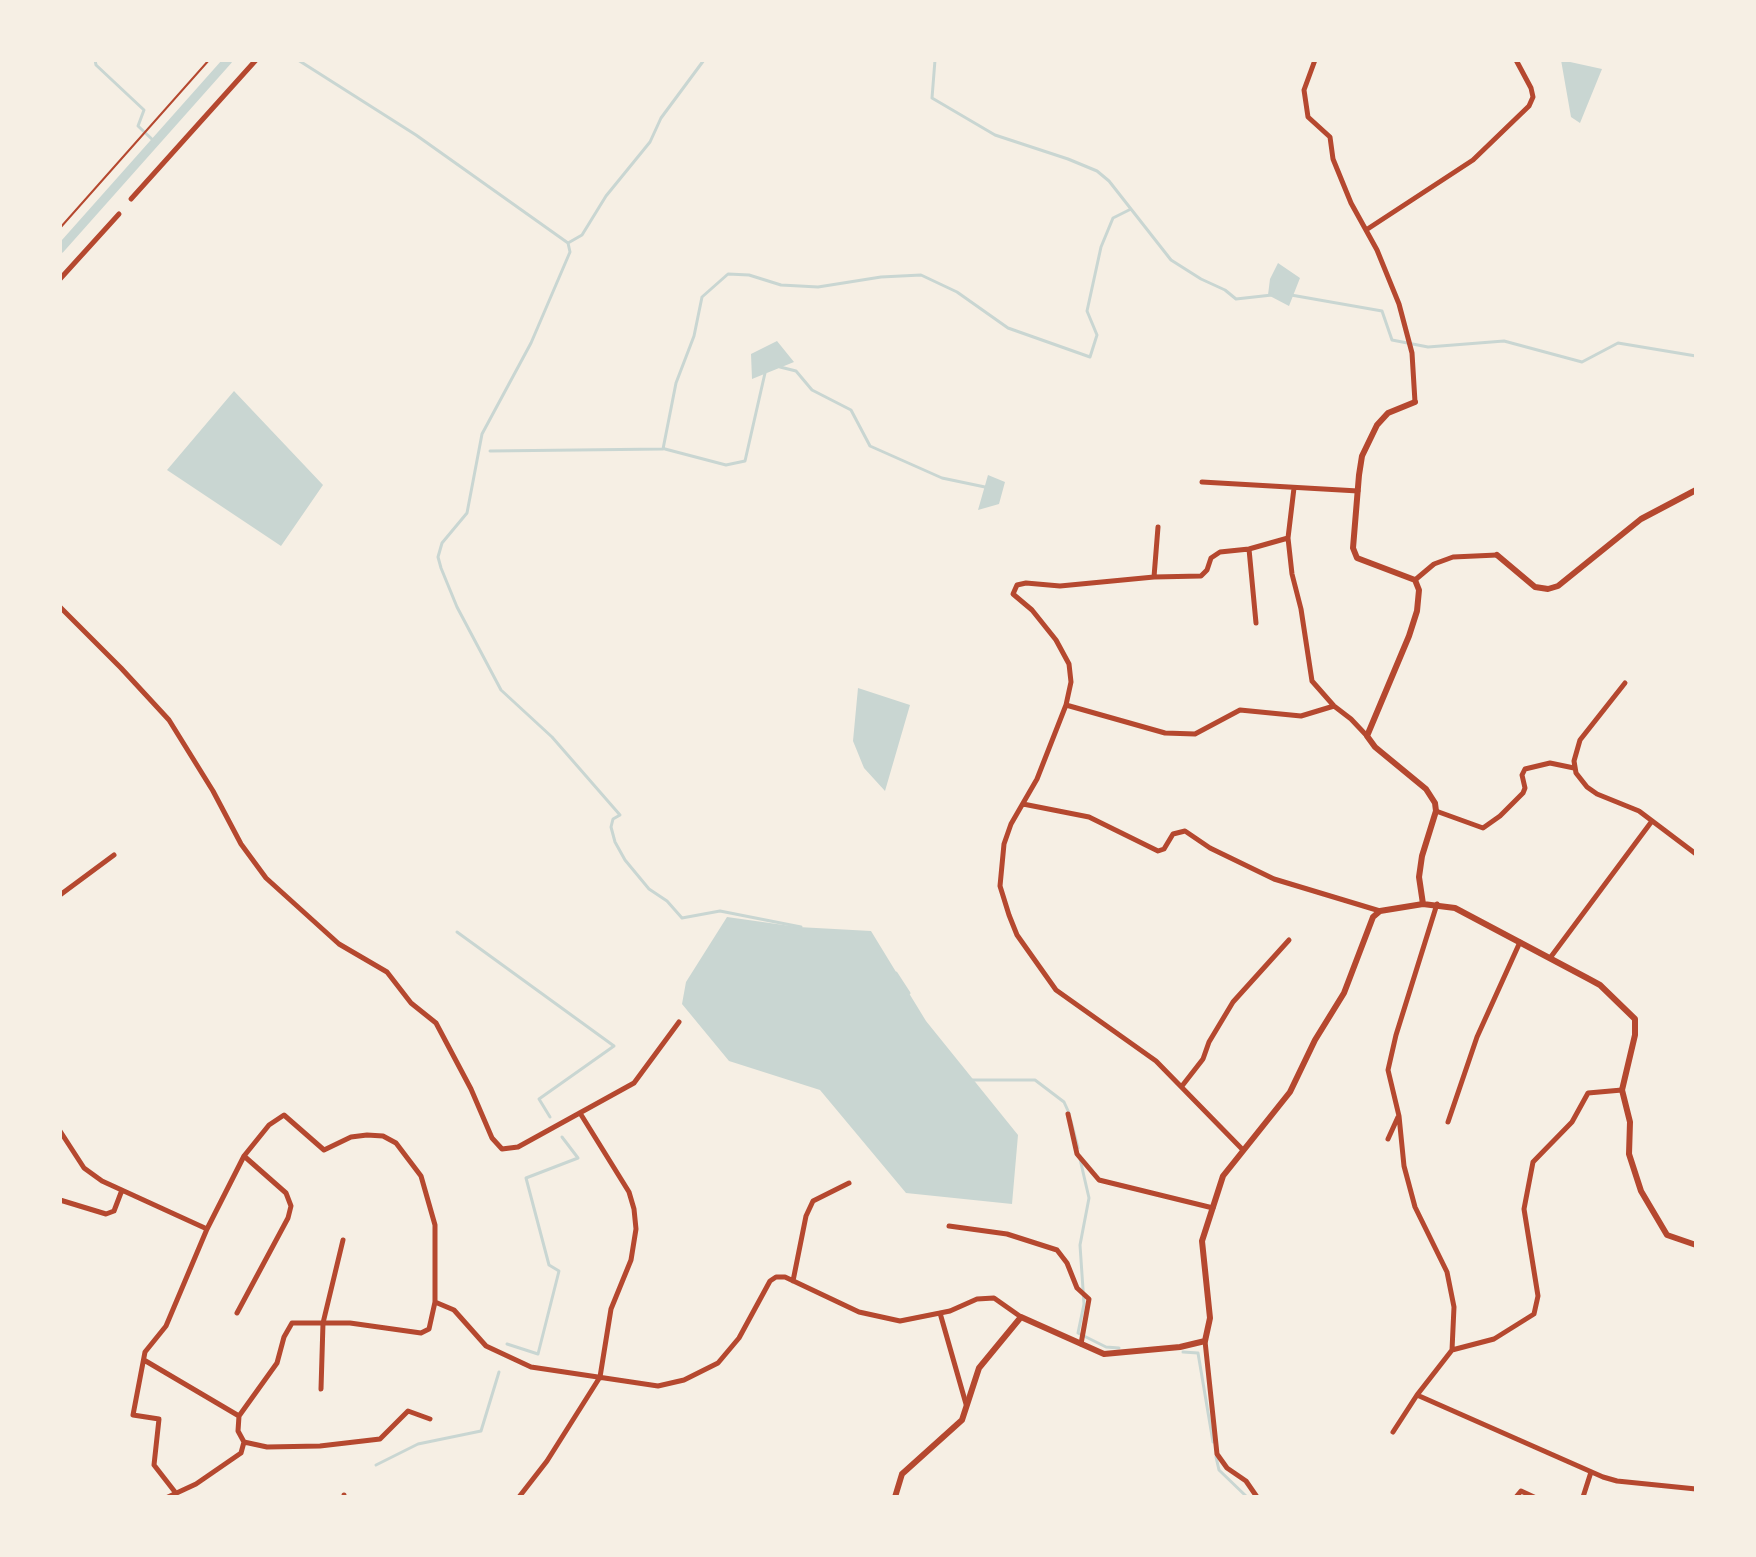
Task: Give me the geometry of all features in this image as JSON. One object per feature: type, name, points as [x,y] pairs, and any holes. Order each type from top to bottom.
[{"type":"street","points":[[131,199],[256,60]]},
{"type":"street","points":[[1315,60],[1304,90],[1308,117],[1330,137],[1333,159],[1351,203],[1399,304],[1411,350],[1415,402],[1388,413],[1377,425],[1362,456],[1355,506],[1353,548],[1357,558],[1415,580],[1419,590],[1417,611],[1367,736]]},
{"type":"street","points":[[1366,230],[1473,160],[1529,106],[1533,97],[1531,88],[1516,60]]},
{"type":"street","points":[[60,279],[119,214]]},
{"type":"street","points":[[1202,482],[1358,491]]},
{"type":"street","points":[[1294,488],[1288,538],[1312,681],[1375,747],[1426,789],[1435,803],[1436,811],[1419,877],[1423,904]]},
{"type":"street","points":[[1415,580],[1434,564],[1453,557],[1497,555],[1535,587],[1548,589],[1558,586],[1641,519],[1696,490]]},
{"type":"street","points":[[1154,577],[1158,527]]},
{"type":"street","points":[[1242,1149],[1156,1061],[1056,990],[1017,935],[1000,886],[1000,864],[1011,824],[1037,779],[1066,705],[1071,682],[1069,664],[1056,640],[1013,594],[1017,585],[1026,583],[1060,586],[1201,576],[1215,554],[1288,538]]},
{"type":"street","points":[[1249,549],[1256,623]]},
{"type":"street","points":[[60,607],[169,720],[254,864],[339,944],[387,972],[411,1003],[436,1023],[499,1147],[508,1150],[518,1147],[634,1083],[679,1022]]},
{"type":"street","points":[[1625,683],[1580,740],[1574,768],[1587,787],[1639,811],[1696,854]]},
{"type":"street","points":[[1066,705],[1165,733],[1187,734],[1195,734],[1240,710],[1301,716],[1334,706]]},
{"type":"street","points":[[1436,811],[1483,828],[1523,793],[1522,775],[1525,769],[1550,763],[1574,768]]},
{"type":"street","points":[[1023,804],[1089,817],[1158,851],[1164,849],[1173,834],[1185,831],[1210,848],[1274,879],[1380,911],[1423,904],[1455,908],[1600,985],[1635,1019],[1635,1035],[1622,1090],[1630,1122],[1629,1154],[1641,1191],[1667,1235],[1696,1245]]},
{"type":"street","points":[[1550,958],[1652,821]]},
{"type":"street","points":[[60,895],[114,855]]},
{"type":"street","points":[[1393,1432],[1452,1350],[1454,1307],[1447,1272],[1415,1207],[1404,1166],[1399,1116],[1388,1070],[1437,904]]},
{"type":"street","points":[[1257,1497],[1246,1481],[1227,1468],[1217,1454],[1205,1341],[1210,1318],[1202,1241],[1223,1176],[1290,1092],[1315,1040],[1344,993],[1373,917],[1380,911]]},
{"type":"street","points":[[1182,1086],[1203,1059],[1209,1042],[1233,1002],[1289,940]]},
{"type":"street","points":[[1448,1122],[1477,1037],[1520,942]]},
{"type":"street","points":[[1452,1350],[1494,1339],[1534,1314],[1538,1296],[1524,1209],[1533,1162],[1572,1122],[1588,1093],[1622,1090]]},
{"type":"street","points":[[519,1497],[547,1461],[600,1377],[611,1309],[631,1260],[635,1219],[629,1192],[580,1113]]},
{"type":"street","points":[[1068,1114],[1077,1154],[1099,1180],[1213,1208]]},
{"type":"street","points":[[168,1497],[196,1484],[241,1453],[244,1442],[238,1431],[239,1416],[277,1363],[284,1337],[292,1323],[350,1323],[421,1333],[429,1329],[435,1302],[435,1225],[421,1176],[396,1143],[383,1136],[367,1135],[351,1137],[324,1150],[284,1115],[269,1125],[244,1156],[207,1229],[166,1326],[145,1352],[133,1415],[159,1419],[154,1465],[175,1492]]},
{"type":"street","points":[[1388,1139],[1399,1116]]},
{"type":"street","points":[[60,1131],[84,1168],[102,1181],[207,1229]]},
{"type":"street","points":[[237,1313],[288,1218],[291,1206],[286,1193],[244,1156]]},
{"type":"street","points":[[793,1281],[806,1216],[813,1201],[849,1183]]},
{"type":"street","points":[[60,1200],[106,1214],[114,1211],[122,1190]]},
{"type":"street","points":[[949,1226],[1007,1234],[1057,1250],[1067,1263],[1077,1288],[1089,1299],[1081,1344]]},
{"type":"street","points":[[321,1389],[323,1323],[343,1240]]},
{"type":"street","points":[[435,1302],[454,1310],[486,1346],[531,1367],[658,1386],[684,1380],[718,1363],[739,1338],[770,1281],[776,1277],[793,1281],[859,1312],[900,1321],[940,1313],[977,1299],[994,1298],[1021,1317],[1104,1354],[1180,1347],[1205,1341]]},
{"type":"street","points":[[940,1313],[966,1405]]},
{"type":"street","points":[[895,1497],[902,1474],[962,1420],[979,1368],[1021,1317]]},
{"type":"street","points":[[144,1360],[239,1416]]},
{"type":"street","points":[[1417,1395],[1617,1481],[1696,1489]]},
{"type":"street","points":[[244,1442],[267,1447],[320,1446],[380,1439],[408,1411],[430,1419]]},
{"type":"street","points":[[1583,1497],[1591,1472]]},
{"type":"street","points":[[1516,1497],[1521,1491],[1534,1497]]},
{"type":"path","points":[[60,228],[209,60]]},
{"type":"shaded area","points":[[1561,60],[1602,69],[1580,123],[1571,117]]},
{"type":"shaded area","points":[[1278,263],[1300,278],[1289,306],[1268,295],[1270,279]]},
{"type":"shaded area","points":[[777,341],[794,362],[752,379],[751,354]]},
{"type":"shaded area","points":[[234,391],[323,485],[281,546],[167,470]]},
{"type":"shaded area","points":[[988,475],[1005,482],[999,504],[978,510]]},
{"type":"shaded area","points":[[858,688],[910,705],[885,791],[864,768],[853,741]]},
{"type":"shaded area","points":[[727,917],[798,927],[871,931],[926,1021],[1018,1135],[1012,1204],[906,1193],[820,1090],[729,1061],[682,1004],[686,982]]},
{"type":"waterway","points":[[95,60],[96,65],[144,110],[138,126],[155,142]]},
{"type":"waterway","points":[[60,249],[228,60]]},
{"type":"waterway","points":[[298,60],[416,135],[568,243],[570,252],[531,343],[482,434],[467,513],[442,543],[438,557],[441,568],[457,607],[501,690],[552,737],[620,815],[613,819],[611,827],[615,842],[625,860],[649,889],[667,901],[682,918],[720,911],[801,927]]},
{"type":"waterway","points":[[568,243],[582,235],[606,196],[650,142],[661,118],[704,60]]},
{"type":"waterway","points":[[935,60],[932,98],[995,135],[1097,171],[1109,181],[1171,260],[1201,279],[1236,299],[1272,295]]},
{"type":"waterway","points":[[490,451],[663,449],[676,383],[694,336],[702,297],[728,274],[749,275],[781,285],[818,287],[881,277],[921,275],[957,292],[1008,328],[1090,357],[1097,335],[1087,311],[1101,247],[1113,218],[1131,209]]},
{"type":"waterway","points":[[1291,295],[1382,311],[1392,340],[1428,347],[1504,341],[1582,362],[1618,343],[1696,356]]},
{"type":"waterway","points":[[780,367],[796,371],[812,390],[851,410],[870,446],[942,478],[985,487]]},
{"type":"waterway","points":[[665,449],[726,465],[745,461],[765,373]]},
{"type":"waterway","points":[[457,932],[614,1046],[539,1099],[550,1117]]},
{"type":"waterway","points":[[896,973],[909,993]]},
{"type":"waterway","points":[[971,1080],[1035,1080],[1064,1102],[1069,1113]]},
{"type":"waterway","points":[[1071,1121],[1078,1148]]},
{"type":"waterway","points":[[507,1344],[538,1354],[559,1271],[549,1265],[526,1178],[578,1158],[562,1137]]},
{"type":"waterway","points":[[1080,1159],[1089,1198],[1080,1245],[1084,1304],[1078,1333],[1106,1347],[1119,1348]]},
{"type":"waterway","points":[[1183,1352],[1198,1353],[1213,1442]]},
{"type":"waterway","points":[[376,1465],[418,1444],[481,1431],[499,1372]]},
{"type":"waterway","points":[[1216,1457],[1219,1470],[1247,1497]]}]
